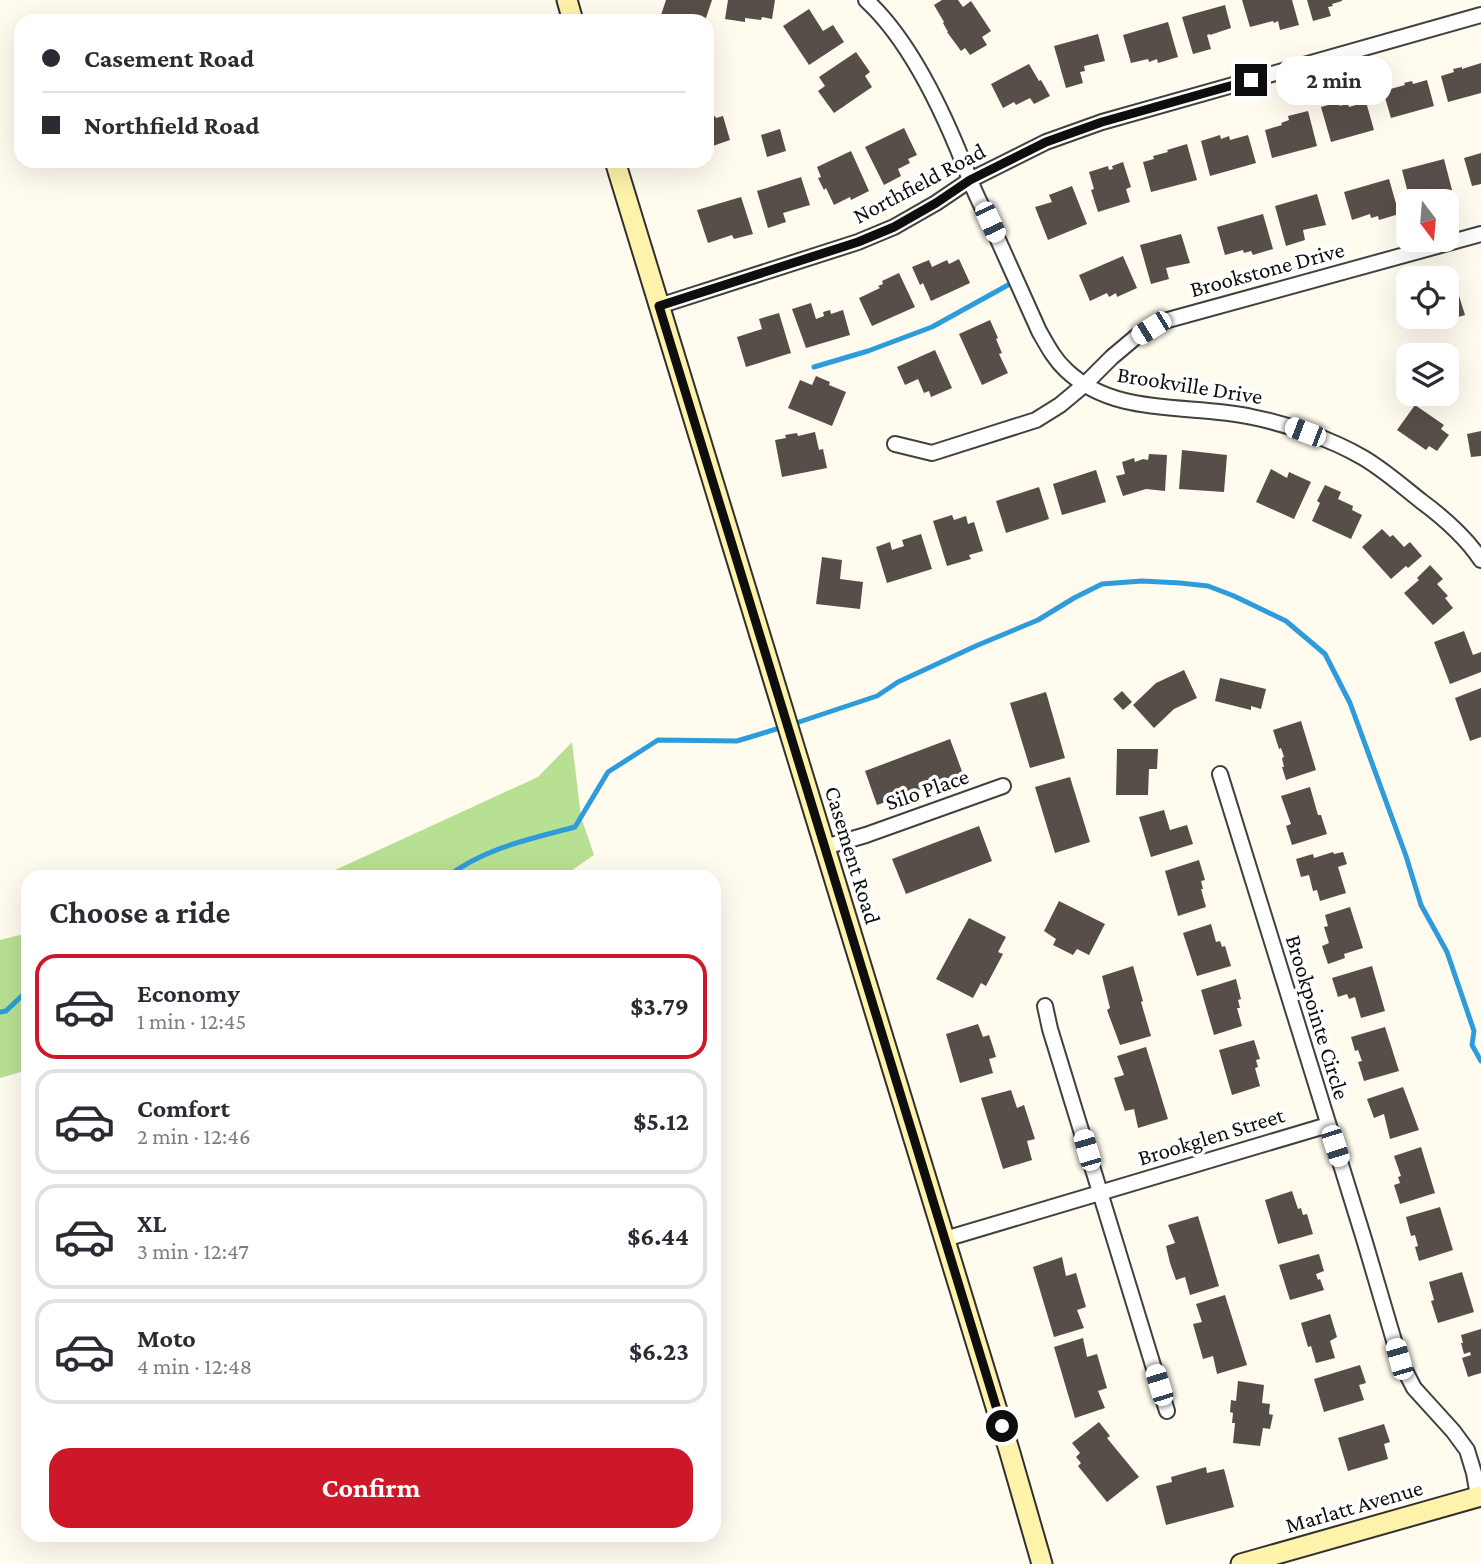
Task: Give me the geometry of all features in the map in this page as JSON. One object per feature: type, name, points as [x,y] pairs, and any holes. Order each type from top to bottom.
[{"type":"street","name":"Brookville Drive","points":[[866,0],[891,28],[908,53],[947,126],[1038,331],[1065,369],[1084,385],[1104,395],[1131,403],[1251,416],[1289,426],[1361,456],[1476,542],[1481,560]]},
{"type":"street","name":"Northfield Road","points":[[659,306],[858,242],[894,227],[970,180],[1046,142],[1102,122],[1481,15]]},
{"type":"street","name":"Casement Road","points":[[617,168],[1042,1564]]},
{"type":"street","name":"Brookstone Drive","points":[[895,444],[932,453],[1036,420],[1060,405],[1137,336],[1157,324],[1481,234]]},
{"type":"street","name":"Brookpointe Circle","points":[[1220,774],[1400,1361],[1414,1388],[1467,1450],[1479,1496]]},
{"type":"street","name":"Silo Place","points":[[825,847],[1003,786]]},
{"type":"street","points":[[1045,1006],[1167,1411]]},
{"type":"street","name":"Brookglen Street","points":[[945,1239],[1328,1125]]},
{"type":"street","name":"Marlatt Avenue","points":[[1241,1564],[1479,1496]]},
{"type":"green space","points":[[572,742],[581,817],[594,855],[572,870],[335,870],[538,777]]},
{"type":"green space","points":[[21,935],[21,1072],[0,1078],[0,940]]},
{"type":"building","points":[[666,0],[712,0],[707,14],[661,14]]},
{"type":"building","points":[[728,0],[775,0],[772,19],[745,18],[745,22],[725,19]]},
{"type":"building","points":[[942,0],[958,0],[963,7],[971,1],[991,31],[982,37],[987,45],[970,55],[965,48],[961,51],[947,32],[934,5]]},
{"type":"building","points":[[1242,0],[1292,0],[1299,25],[1280,30],[1278,21],[1273,21],[1250,27]]},
{"type":"building","points":[[1307,0],[1342,1],[1328,7],[1331,16],[1313,21]]},
{"type":"building","points":[[1225,5],[1231,28],[1207,35],[1211,49],[1193,54],[1182,17]]},
{"type":"building","points":[[809,9],[823,31],[833,25],[844,42],[809,65],[783,26]]},
{"type":"building","points":[[1168,22],[1178,57],[1158,63],[1157,59],[1149,62],[1148,59],[1131,63],[1123,35]]},
{"type":"building","points":[[1098,34],[1105,61],[1084,66],[1085,71],[1080,72],[1083,83],[1066,88],[1054,46]]},
{"type":"building","points":[[856,52],[870,72],[865,76],[872,87],[834,113],[818,91],[825,86],[819,77]]},
{"type":"building","points":[[1481,63],[1481,93],[1448,102],[1441,76],[1454,72],[1453,69]]},
{"type":"building","points":[[1029,64],[1050,96],[1034,104],[1030,98],[1003,108],[991,84]]},
{"type":"building","points":[[1427,80],[1434,106],[1391,118],[1383,91],[1412,81],[1413,84]]},
{"type":"building","points":[[1339,102],[1340,106],[1348,103],[1349,107],[1366,102],[1374,130],[1331,142],[1321,107]]},
{"type":"building","points":[[1308,111],[1317,146],[1272,158],[1265,130],[1282,125],[1281,123],[1289,120],[1288,116]]},
{"type":"building","points":[[714,116],[723,116],[730,140],[714,146]]},
{"type":"building","points":[[904,128],[917,155],[908,159],[910,163],[898,169],[901,176],[884,185],[865,147]]},
{"type":"building","points":[[780,129],[786,151],[767,157],[761,135]]},
{"type":"building","points":[[1220,135],[1221,139],[1229,136],[1230,140],[1248,135],[1256,163],[1210,176],[1201,141]]},
{"type":"building","points":[[1187,144],[1197,180],[1151,192],[1143,162]]},
{"type":"building","points":[[851,151],[869,191],[834,205],[818,178],[821,177],[817,167]]},
{"type":"building","points":[[1481,153],[1481,184],[1472,186],[1464,158]]},
{"type":"building","points":[[1444,159],[1452,189],[1407,189],[1402,170]]},
{"type":"building","points":[[1123,162],[1131,187],[1126,189],[1130,202],[1098,212],[1089,172],[1108,166],[1109,170],[1113,169],[1112,166]]},
{"type":"building","points":[[801,177],[810,205],[783,213],[786,222],[768,228],[757,191]]},
{"type":"building","points":[[1389,179],[1396,204],[1396,215],[1379,220],[1378,216],[1371,218],[1370,214],[1352,220],[1344,192]]},
{"type":"building","points":[[1072,186],[1087,224],[1048,240],[1035,207],[1052,202],[1049,195]]},
{"type":"building","points":[[1317,194],[1326,225],[1303,230],[1305,240],[1286,246],[1275,206]]},
{"type":"building","points":[[741,197],[753,234],[734,239],[732,235],[708,243],[697,210]]},
{"type":"building","points":[[1263,214],[1273,249],[1253,255],[1251,251],[1244,253],[1243,250],[1225,255],[1217,227]]},
{"type":"building","points":[[1181,234],[1190,263],[1166,268],[1169,279],[1151,284],[1140,245]]},
{"type":"building","points":[[1123,256],[1137,288],[1117,297],[1116,293],[1109,297],[1107,293],[1090,301],[1079,275]]},
{"type":"building","points":[[959,259],[970,283],[931,301],[912,267],[929,260],[932,267],[947,260],[949,264]]},
{"type":"building","points":[[899,273],[915,307],[872,326],[859,298],[880,288],[878,286],[883,284],[882,281]]},
{"type":"building","points":[[1459,296],[1465,315],[1459,317]]},
{"type":"building","points":[[811,303],[816,319],[824,316],[823,312],[830,310],[831,314],[843,310],[850,335],[806,348],[792,309]]},
{"type":"building","points":[[779,313],[791,353],[746,367],[737,337],[762,329],[759,319]]},
{"type":"building","points":[[990,320],[1002,353],[999,354],[1008,373],[982,385],[959,334]]},
{"type":"building","points":[[935,350],[952,388],[931,397],[929,391],[924,393],[918,379],[905,385],[897,367]]},
{"type":"building","points":[[816,376],[846,392],[832,426],[788,408],[800,380],[812,385]]},
{"type":"building","points":[[1416,406],[1444,425],[1441,429],[1449,435],[1437,451],[1429,446],[1426,450],[1397,430]]},
{"type":"building","points":[[1481,431],[1481,456],[1471,457],[1467,434]]},
{"type":"building","points":[[815,432],[819,450],[823,449],[827,468],[782,477],[775,440],[786,438],[785,435],[797,433],[798,436]]},
{"type":"building","points":[[1182,450],[1227,455],[1224,492],[1179,489]]},
{"type":"building","points":[[1149,454],[1167,455],[1165,491],[1146,489],[1123,496],[1116,476],[1125,474],[1122,462],[1134,458],[1135,462],[1148,460]]},
{"type":"building","points":[[1271,469],[1287,478],[1289,472],[1311,482],[1294,519],[1256,502]]},
{"type":"building","points":[[1096,470],[1106,502],[1062,515],[1053,484]]},
{"type":"building","points":[[1325,485],[1341,492],[1338,499],[1353,506],[1352,510],[1362,515],[1351,539],[1312,521]]},
{"type":"building","points":[[1039,487],[1049,519],[1006,533],[996,501]]},
{"type":"building","points":[[952,515],[954,520],[966,516],[968,524],[974,522],[983,551],[969,555],[971,559],[947,566],[933,521]]},
{"type":"building","points":[[1382,529],[1390,537],[1393,535],[1404,547],[1410,542],[1422,556],[1391,579],[1362,547]]},
{"type":"building","points":[[921,534],[932,569],[887,583],[876,547],[890,542],[892,550],[904,546],[902,540]]},
{"type":"building","points":[[822,557],[842,560],[840,579],[863,582],[860,609],[816,604]]},
{"type":"building","points":[[1430,565],[1443,579],[1437,584],[1448,596],[1445,598],[1453,608],[1433,625],[1404,593],[1419,580],[1417,578]]},
{"type":"building","points":[[1464,631],[1473,655],[1481,652],[1481,672],[1450,684],[1434,642]]},
{"type":"building","points":[[1184,670],[1197,698],[1174,709],[1154,728],[1133,705],[1156,683]]},
{"type":"building","points":[[1220,678],[1266,689],[1261,709],[1251,706],[1251,710],[1215,701]]},
{"type":"building","points":[[1481,688],[1481,737],[1470,741],[1455,698]]},
{"type":"building","points":[[1122,691],[1132,702],[1123,710],[1113,699]]},
{"type":"building","points":[[1046,692],[1065,758],[1030,768],[1010,703]]},
{"type":"building","points":[[1301,721],[1316,770],[1286,780],[1282,767],[1284,757],[1273,730]]},
{"type":"building","points":[[950,739],[963,774],[877,805],[865,771]]},
{"type":"building","points":[[1117,749],[1158,749],[1157,769],[1149,769],[1148,795],[1116,795]]},
{"type":"building","points":[[1070,777],[1090,842],[1055,853],[1035,787]]},
{"type":"building","points":[[1310,787],[1327,834],[1292,845],[1286,826],[1291,824],[1281,796]]},
{"type":"building","points":[[1164,810],[1170,830],[1187,825],[1193,844],[1151,857],[1139,817]]},
{"type":"building","points":[[979,826],[992,861],[906,894],[892,859]]},
{"type":"building","points":[[1343,852],[1347,864],[1338,867],[1346,893],[1320,901],[1317,890],[1313,891],[1309,875],[1301,877],[1296,859],[1313,854],[1314,858]]},
{"type":"building","points":[[1199,860],[1205,880],[1201,881],[1201,889],[1206,907],[1178,916],[1165,871]]},
{"type":"building","points":[[1059,901],[1105,924],[1089,955],[1077,949],[1073,955],[1053,945],[1056,939],[1044,931]]},
{"type":"building","points":[[1350,907],[1363,948],[1344,954],[1345,958],[1328,964],[1322,946],[1329,943],[1324,927],[1328,926],[1325,915]]},
{"type":"building","points":[[969,918],[1006,937],[998,952],[1003,954],[986,986],[981,983],[973,998],[936,979]]},
{"type":"building","points":[[1211,924],[1216,942],[1220,941],[1222,947],[1225,946],[1231,966],[1197,976],[1183,933]]},
{"type":"building","points":[[1133,966],[1151,1036],[1120,1045],[1107,1010],[1110,1008],[1102,976]]},
{"type":"building","points":[[1372,966],[1385,1011],[1361,1018],[1355,997],[1349,999],[1347,994],[1338,997],[1332,978]]},
{"type":"building","points":[[1236,979],[1241,999],[1238,1000],[1240,1008],[1237,1008],[1242,1026],[1214,1035],[1201,990]]},
{"type":"building","points":[[978,1024],[983,1037],[989,1035],[993,1047],[996,1057],[989,1059],[993,1073],[960,1083],[946,1034]]},
{"type":"building","points":[[1385,1027],[1399,1071],[1364,1081],[1358,1062],[1362,1061],[1358,1050],[1355,1051],[1351,1037]]},
{"type":"building","points":[[1254,1040],[1260,1059],[1256,1060],[1258,1067],[1255,1068],[1260,1086],[1232,1095],[1219,1050]]},
{"type":"building","points":[[1146,1047],[1168,1119],[1138,1128],[1134,1109],[1125,1111],[1114,1078],[1124,1075],[1117,1056]]},
{"type":"building","points":[[1403,1087],[1419,1130],[1390,1139],[1384,1114],[1374,1118],[1367,1099]]},
{"type":"building","points":[[1011,1090],[1017,1108],[1024,1105],[1035,1139],[1027,1141],[1032,1160],[1003,1169],[981,1098]]},
{"type":"building","points":[[1421,1147],[1435,1193],[1400,1204],[1394,1185],[1400,1183],[1398,1177],[1401,1176],[1394,1156]]},
{"type":"building","points":[[1292,1191],[1298,1209],[1301,1208],[1303,1215],[1307,1214],[1313,1234],[1278,1244],[1265,1200]]},
{"type":"building","points":[[1440,1207],[1453,1250],[1419,1261],[1415,1235],[1411,1236],[1406,1217]]},
{"type":"building","points":[[1198,1216],[1219,1286],[1190,1295],[1185,1277],[1176,1280],[1170,1263],[1166,1246],[1175,1243],[1168,1225]]},
{"type":"building","points":[[1319,1254],[1324,1271],[1316,1274],[1324,1290],[1290,1300],[1279,1265]]},
{"type":"building","points":[[1062,1257],[1066,1276],[1076,1273],[1086,1307],[1077,1310],[1084,1328],[1054,1337],[1033,1267]]},
{"type":"building","points":[[1462,1272],[1474,1312],[1438,1323],[1431,1301],[1434,1300],[1429,1282]]},
{"type":"building","points":[[1225,1295],[1247,1365],[1217,1374],[1213,1356],[1203,1359],[1193,1324],[1202,1322],[1196,1304]]},
{"type":"building","points":[[1330,1314],[1337,1337],[1330,1341],[1335,1358],[1316,1363],[1301,1323]]},
{"type":"building","points":[[1481,1329],[1481,1373],[1468,1377],[1462,1358],[1471,1355],[1470,1352],[1464,1354],[1461,1335]]},
{"type":"building","points":[[1083,1338],[1087,1357],[1097,1354],[1107,1388],[1098,1391],[1105,1408],[1075,1418],[1054,1347]]},
{"type":"building","points":[[1360,1365],[1366,1383],[1359,1385],[1364,1400],[1324,1412],[1314,1379]]},
{"type":"building","points":[[1238,1381],[1264,1385],[1262,1403],[1270,1404],[1269,1414],[1273,1415],[1270,1429],[1263,1428],[1260,1446],[1233,1443],[1235,1423],[1232,1423],[1233,1413],[1230,1412],[1231,1400],[1236,1401]]},
{"type":"building","points":[[1099,1422],[1110,1436],[1107,1438],[1139,1477],[1107,1502],[1078,1466],[1081,1463],[1076,1457],[1080,1453],[1072,1443]]},
{"type":"building","points":[[1384,1424],[1390,1442],[1384,1444],[1388,1459],[1348,1471],[1338,1438]]},
{"type":"building","points":[[1206,1467],[1207,1473],[1224,1469],[1234,1507],[1166,1525],[1156,1486],[1172,1482],[1171,1477]]},
{"type":"waterway","points":[[814,367],[868,351],[932,327],[1008,285]]},
{"type":"waterway","points":[[793,724],[877,696],[898,682],[1038,620],[1102,584],[1142,581],[1208,586],[1286,621],[1325,654],[1350,703],[1421,905],[1447,952],[1474,1031],[1472,1045],[1481,1061]]},
{"type":"waterway","points":[[457,870],[476,859],[524,840],[575,827],[608,772],[658,740],[737,741],[783,727]]},
{"type":"waterway","points":[[0,1012],[6,1011],[21,997]]},
{"type":"route","points":[[1002,1426],[659,306],[858,242],[894,227],[970,180],[1046,142],[1102,122],[1251,80]]}]
